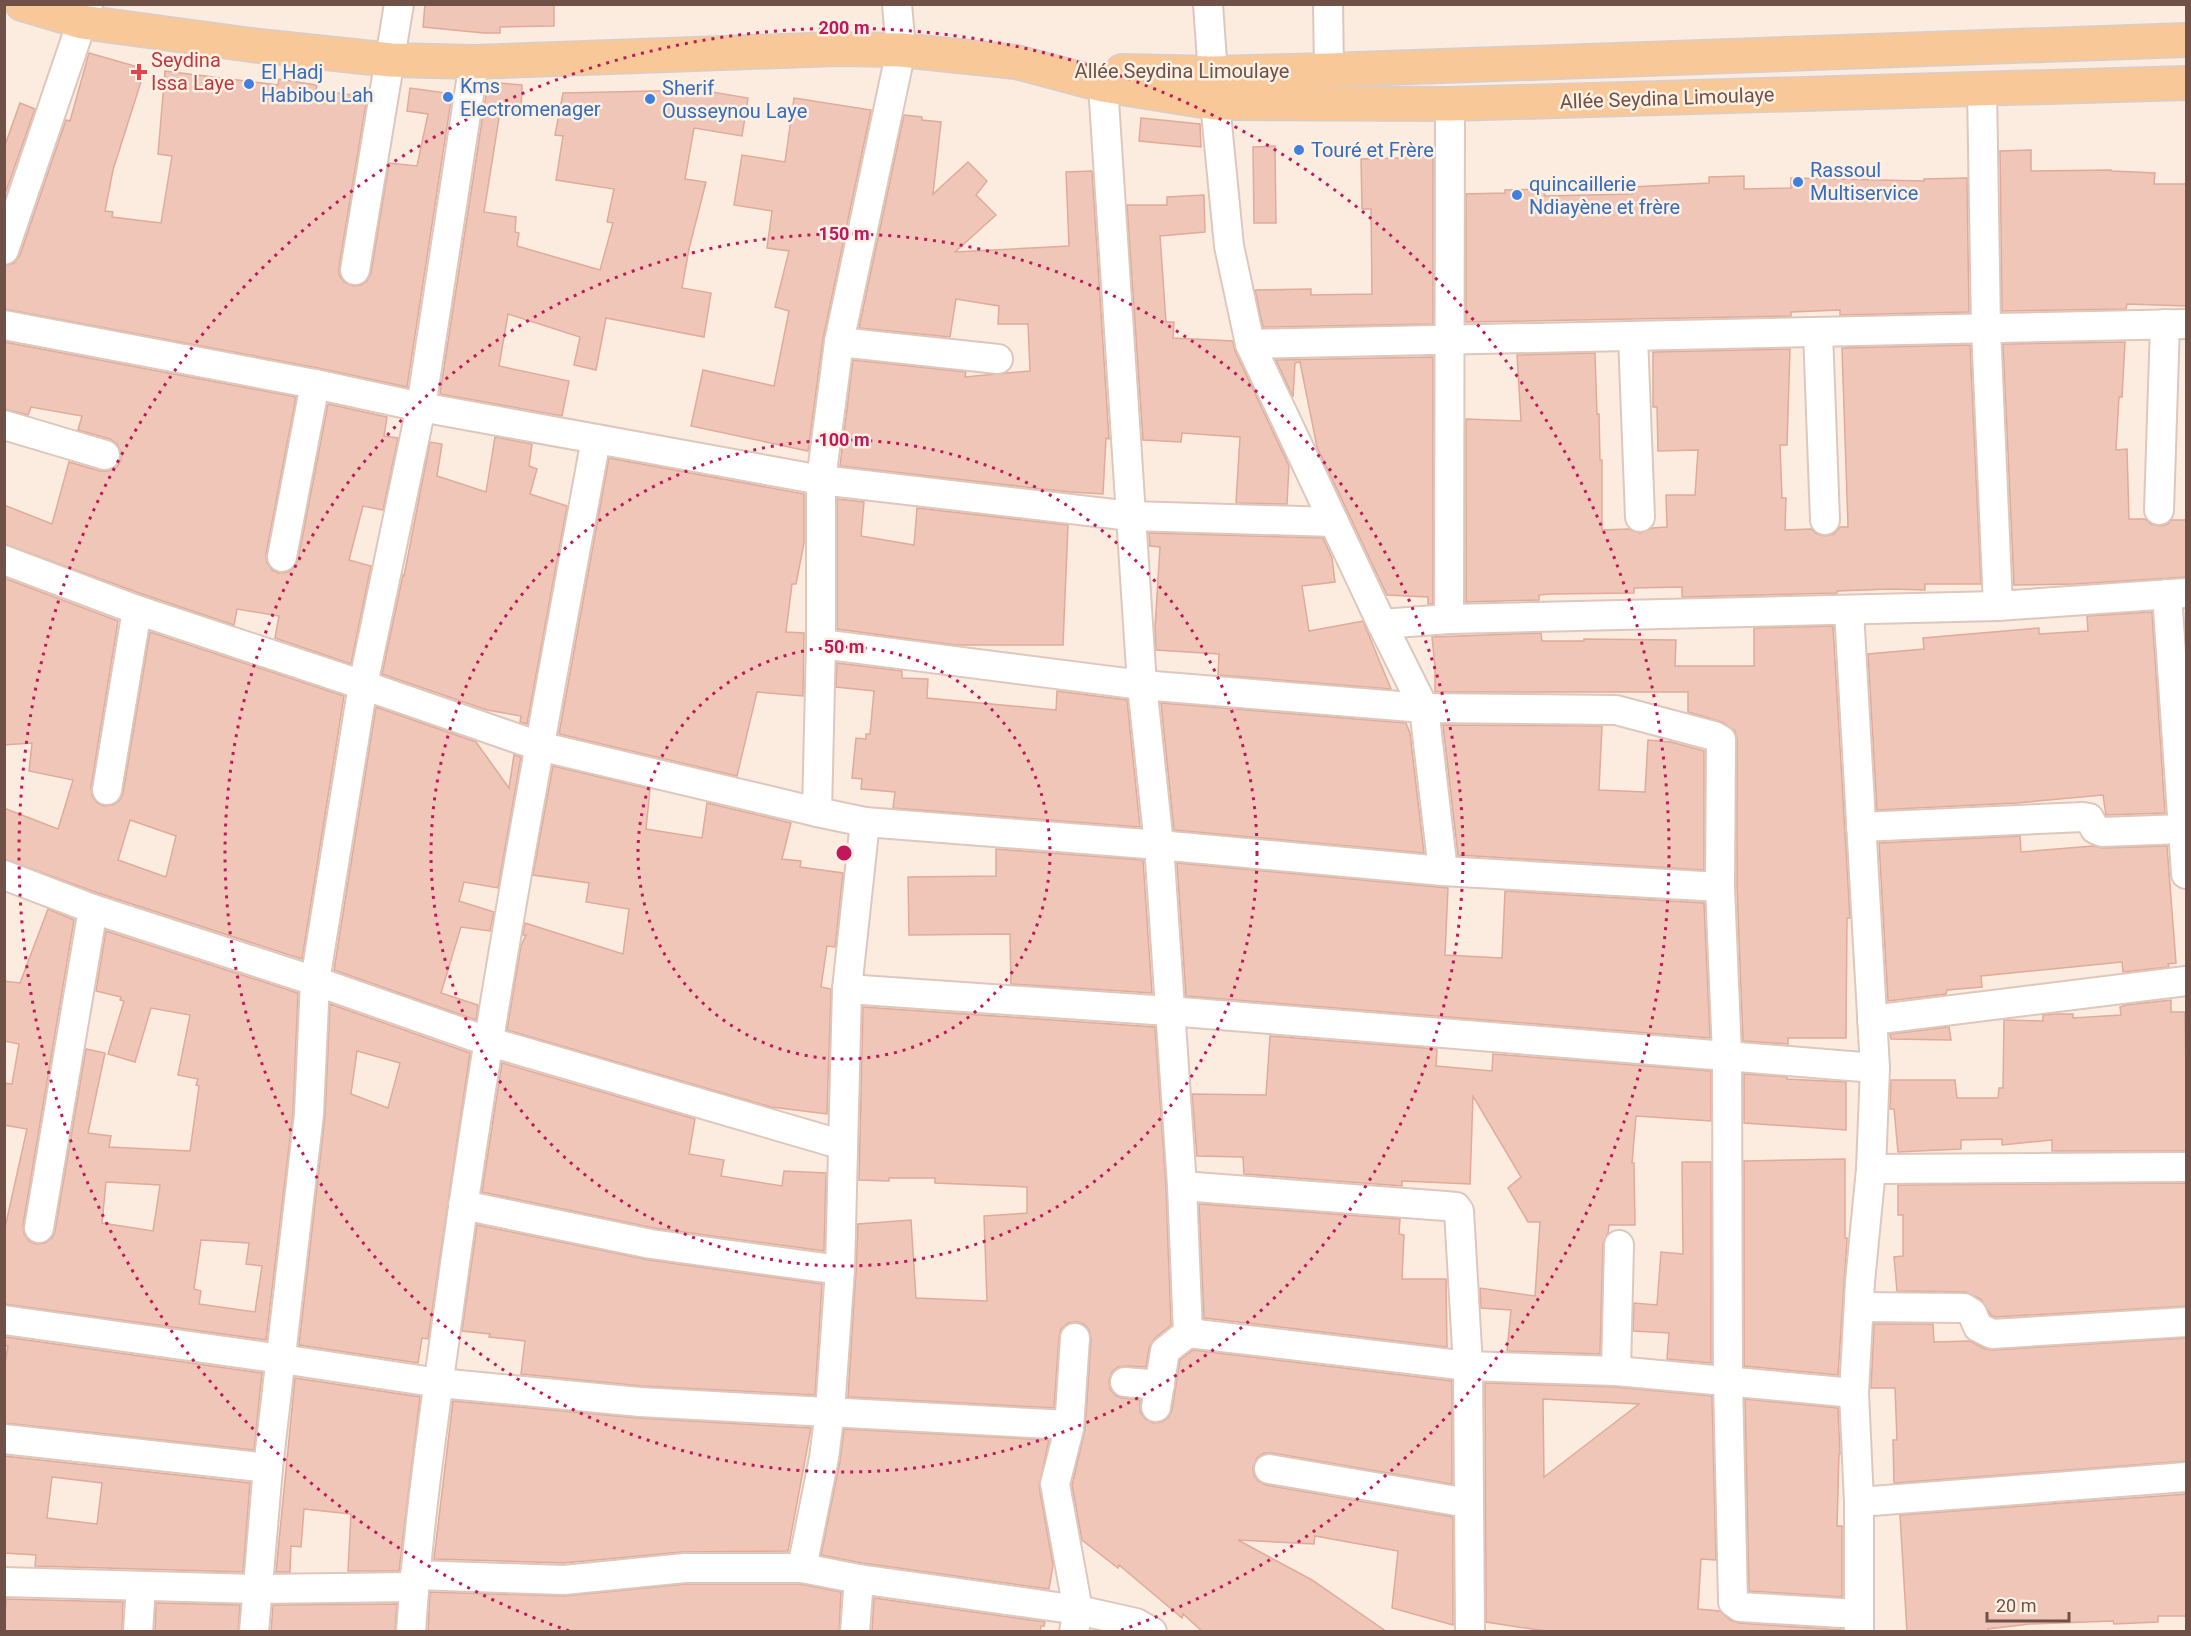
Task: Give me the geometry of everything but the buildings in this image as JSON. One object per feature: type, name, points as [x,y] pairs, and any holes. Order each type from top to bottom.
[{"type":"main road","points":[[22,4],[85,13],[251,45],[391,60],[474,62],[836,49],[901,50],[1016,62],[1057,72]]},
{"type":"main road","name":"Allée Seydina Limoulaye","points":[[1057,72],[1103,70],[1214,88],[1329,70],[2187,40]]},
{"type":"main road","name":"Allée Seydina Limoulaye","points":[[1057,72],[1103,85],[1214,88],[1450,104],[2187,83]]},
{"type":"street","points":[[355,270],[399,4]]},
{"type":"street","points":[[817,812],[821,644],[821,480],[839,342],[901,50],[897,4]]},
{"type":"street","points":[[1208,4],[1229,246],[1250,344],[1424,708],[1443,871]]},
{"type":"street","points":[[1328,4],[1329,70]]},
{"type":"street","points":[[4,250],[85,13]]},
{"type":"street","points":[[254,1632],[268,1468],[309,1114],[315,981],[363,685],[421,406],[474,62]]},
{"type":"street","points":[[1103,85],[1142,685],[1159,845],[1182,1186],[1188,1333]]},
{"type":"street","points":[[1982,89],[1986,328],[1998,606]]},
{"type":"street","points":[[1449,619],[1450,104]]},
{"type":"street","points":[[1250,344],[2176,324],[2159,510]]},
{"type":"street","points":[[4,325],[421,406],[821,480],[1131,516],[1334,522]]},
{"type":"street","points":[[1818,332],[1825,520]]},
{"type":"street","points":[[1634,336],[1640,517]]},
{"type":"street","points":[[839,342],[998,359]]},
{"type":"street","points":[[282,556],[315,384]]},
{"type":"street","points":[[4,425],[105,455]]},
{"type":"street","points":[[411,1632],[414,1581],[439,1383],[487,1041],[596,439]]},
{"type":"street","points":[[4,561],[137,610],[539,746],[866,822],[1159,845],[1443,871],[1720,887]]},
{"type":"street","points":[[1382,624],[1449,619],[1998,606],[2177,594],[2183,829],[2187,874]]},
{"type":"street","points":[[107,790],[137,610]]},
{"type":"street","points":[[821,644],[1142,685],[1424,708],[1616,710],[1714,736],[1721,740],[1723,746],[1720,887],[1726,1055],[1728,1381],[1733,1602],[1740,1607],[1859,1623],[1859,1502],[1854,1393],[1875,1068],[1849,611]]},
{"type":"street","points":[[1861,827],[2083,817],[2089,818],[2095,829],[2102,832],[2183,829]]},
{"type":"street","points":[[802,1568],[824,1458],[830,1411],[840,1270],[847,988],[866,822]]},
{"type":"street","points":[[4,875],[93,909],[315,981],[487,1041],[843,1144]]},
{"type":"street","points":[[39,1228],[93,909]]},
{"type":"street","points":[[1872,1020],[2187,981]]},
{"type":"street","points":[[847,988],[1169,1011],[1875,1068]]},
{"type":"street","points":[[1870,1169],[2187,1167]]},
{"type":"street","points":[[1182,1186],[1456,1207],[1459,1211],[1468,1366],[1471,1632]]},
{"type":"street","points":[[463,1205],[651,1244],[840,1270]]},
{"type":"street","points":[[1616,1371],[1619,1245]]},
{"type":"street","points":[[1859,1307],[1964,1308],[1972,1313],[1978,1327],[1992,1334],[2187,1322]]},
{"type":"street","points":[[4,1320],[439,1383],[640,1402],[1069,1425]]},
{"type":"street","points":[[1125,1382],[1158,1396],[1165,1351],[1188,1333],[1468,1366],[1616,1371],[1854,1393]]},
{"type":"street","points":[[1075,1338],[1069,1425],[1055,1489],[1076,1621]]},
{"type":"street","points":[[4,1439],[268,1468]]},
{"type":"street","points":[[1269,1469],[1468,1503]]},
{"type":"street","points":[[1859,1502],[2187,1477]]},
{"type":"street","points":[[4,1582],[258,1589],[414,1581],[564,1580],[685,1568],[802,1568],[1076,1621],[1136,1623],[1152,1632]]},
{"type":"street","points":[[855,1632],[859,1579]]},
{"type":"street","points":[[138,1632],[141,1586]]},
{"type":"place","name":"Seydina Issa Laye","points":[[139,72]]},
{"type":"place","name":"El Hadj Habibou Lah","points":[[249,84]]},
{"type":"place","name":"Kms Electromenager","points":[[448,97]]},
{"type":"place","name":"Sherif Ousseynou Laye","points":[[650,99]]},
{"type":"place","name":"Touré et Frère","points":[[1299,150]]},
{"type":"place","name":"Rassoul Multiservice","points":[[1798,182]]},
{"type":"place","name":"quincaillerie Ndiayène et frère","points":[[1517,195]]}]
